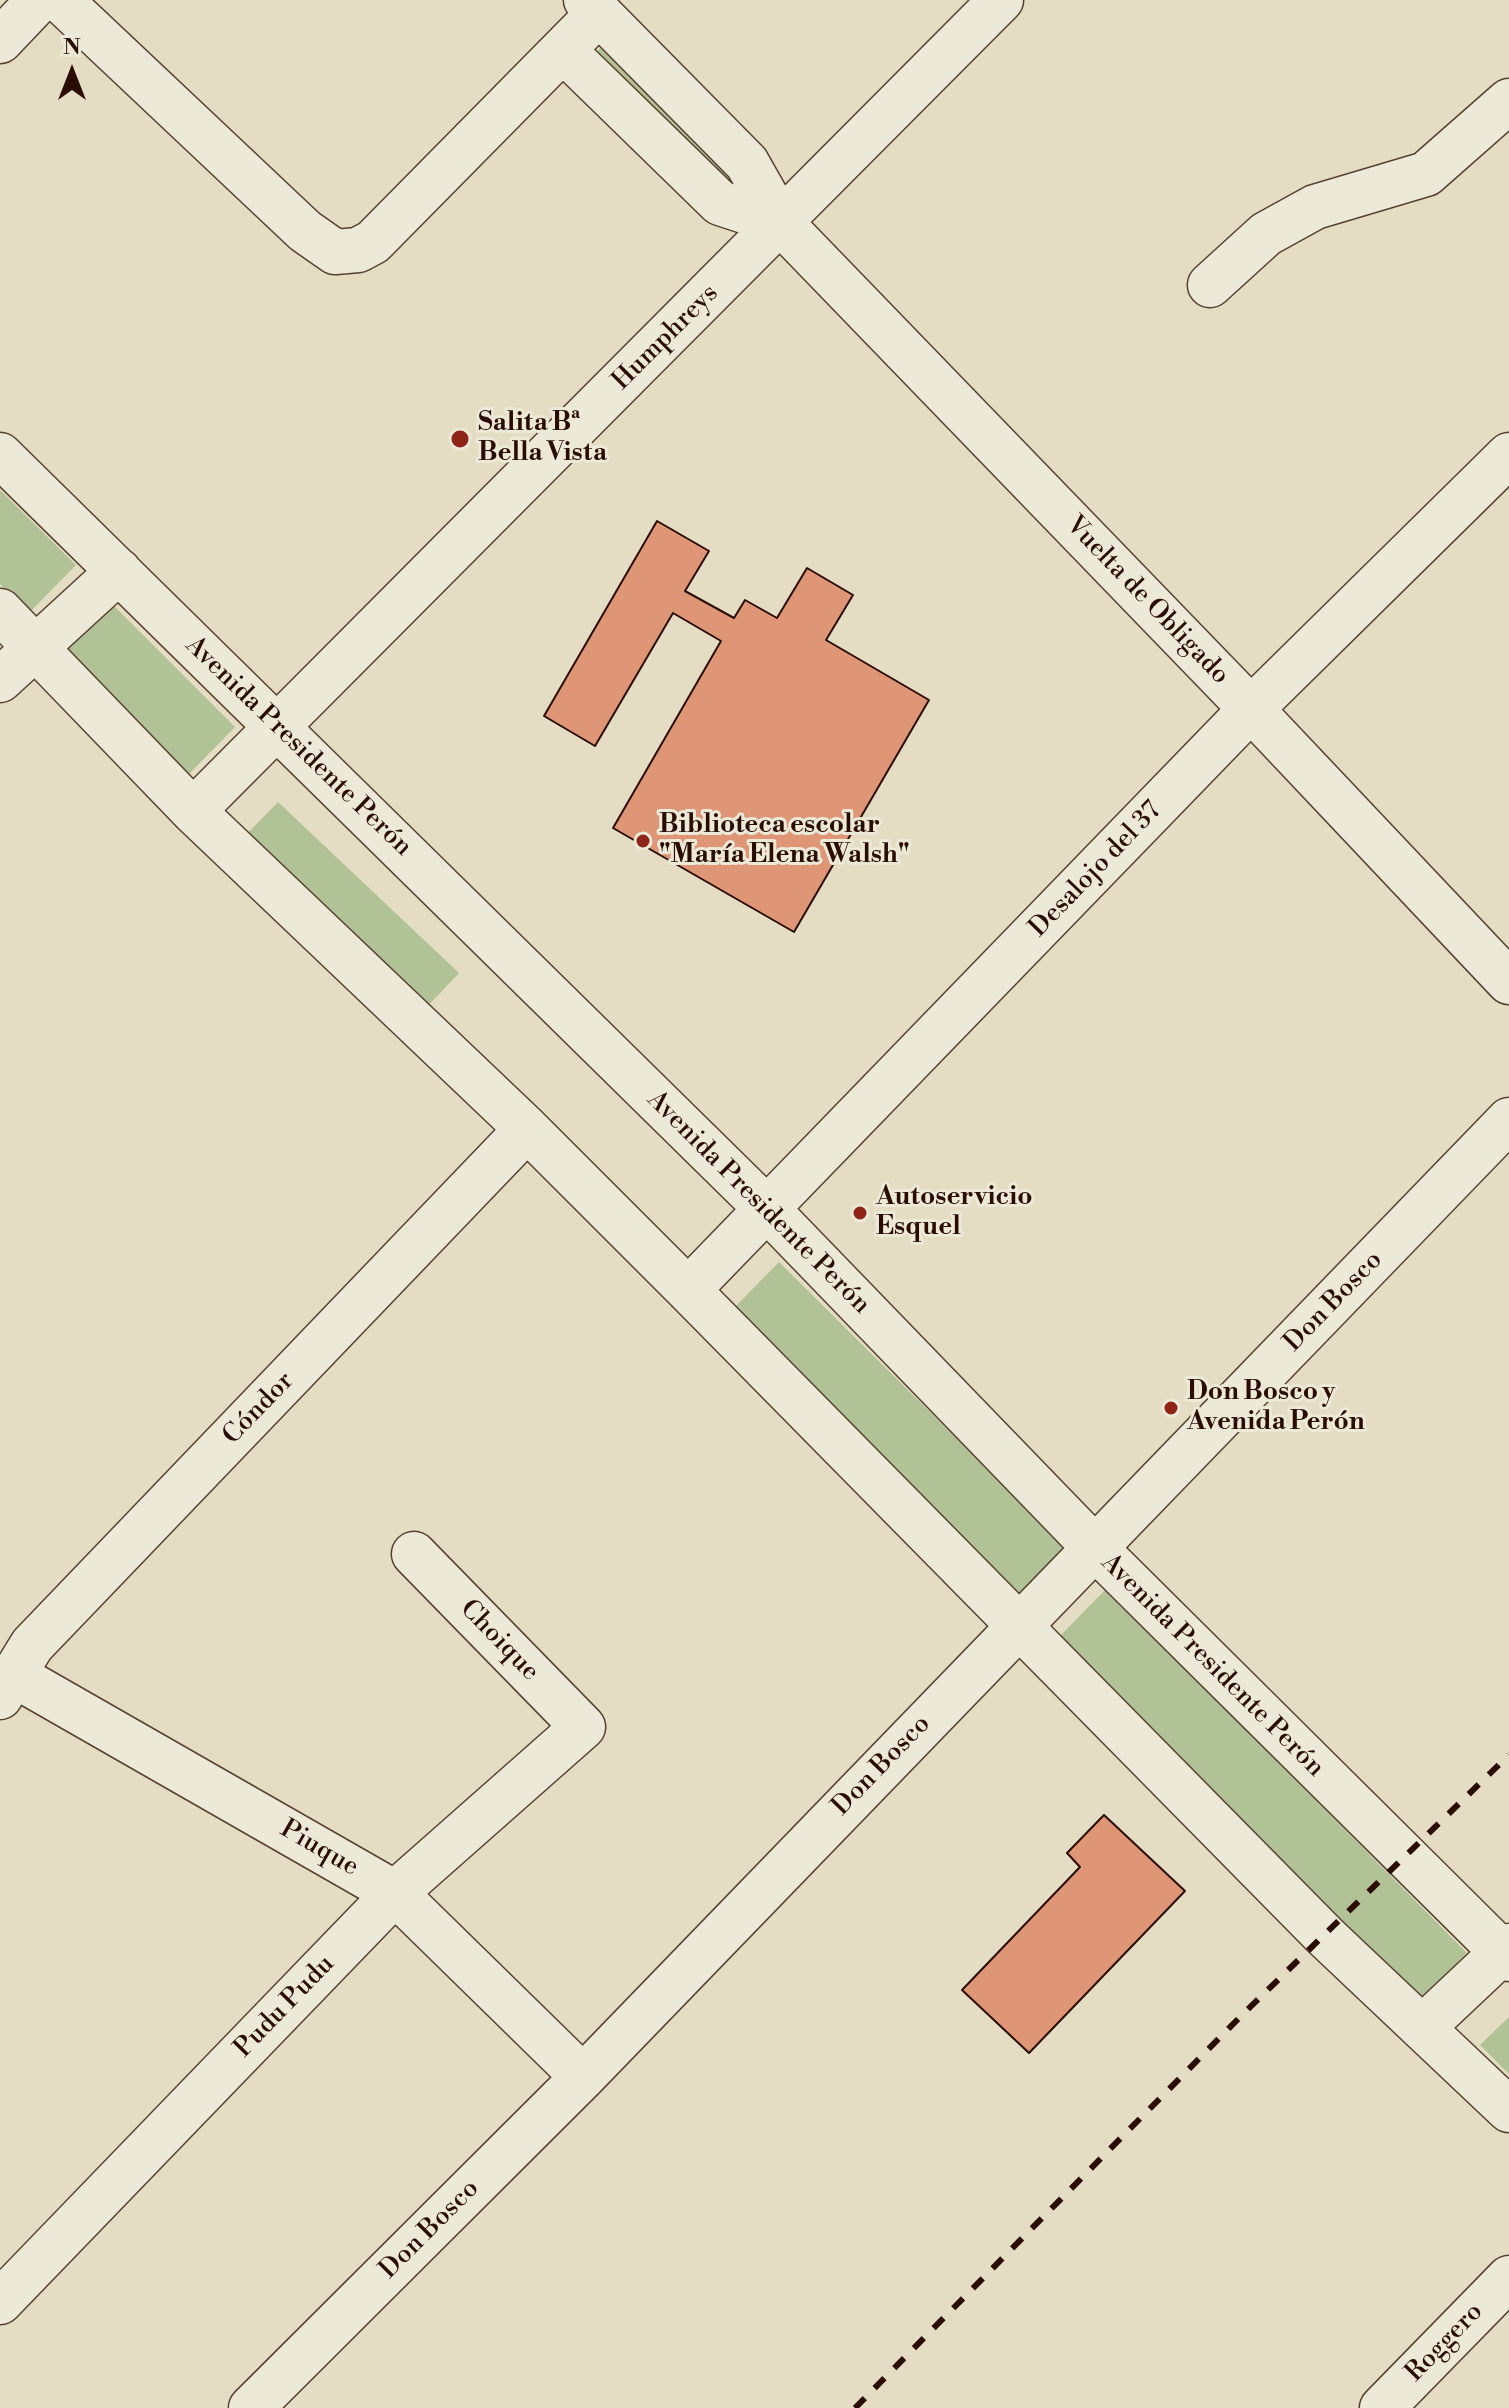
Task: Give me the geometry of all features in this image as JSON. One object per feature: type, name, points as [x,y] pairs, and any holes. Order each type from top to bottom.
[{"type":"street","points":[[60,0],[305,231],[335,252],[358,250],[373,242],[563,50],[592,6]]},
{"type":"street","name":"Humphreys","points":[[193,811],[276,724],[1001,0]]},
{"type":"street","name":"Vuelta de Obligado","points":[[592,6],[747,163],[781,223],[1251,709],[1509,982]]},
{"type":"street","name":"Vuelta de Obligado","points":[[563,50],[720,203],[781,223]]},
{"type":"street","points":[[1210,285],[1266,234],[1315,207],[1426,174],[1509,101]]},
{"type":"street","name":"Avenida Presidente Perón","points":[[0,455],[768,1210],[1096,1549],[1507,1953]]},
{"type":"street","name":"Desalojo del 37","points":[[688,1290],[1251,709],[1509,455]]},
{"type":"street","points":[[0,680],[119,571]]},
{"type":"street","points":[[0,611],[193,811],[527,1129],[1325,1936],[1509,2110]]},
{"type":"street","name":"Don Bosco","points":[[251,2408],[583,2077],[1509,1120]]},
{"type":"street","name":"Cóndor","points":[[7,1686],[32,1645],[527,1129]]},
{"type":"street","name":"Choique","points":[[414,1554],[583,1727]]},
{"type":"street","name":"Piuque","points":[[7,1686],[395,1893],[583,2077]]},
{"type":"street","name":"Pudu Pudu","points":[[0,2302],[395,1893],[583,1727]]},
{"type":"street","points":[[1422,2028],[1507,1953]]},
{"type":"street","name":"Roggero","points":[[1382,2408],[1509,2278]]},
{"type":"green space","points":[[602,46],[741,181],[733,190],[594,55]]},
{"type":"green space","points":[[0,490],[76,565],[29,613],[0,584]]},
{"type":"green space","points":[[112,604],[235,727],[189,774],[65,651]]},
{"type":"green space","points":[[278,802],[459,973],[423,1011],[242,839]]},
{"type":"green space","points":[[779,1262],[1066,1547],[1020,1594],[733,1309]]},
{"type":"green space","points":[[1106,1589],[1467,1953],[1421,2000],[1060,1636]]},
{"type":"green space","points":[[1509,2017],[1509,2074],[1480,2045]]},
{"type":"building","points":[[657,521],[709,551],[685,591],[734,618],[745,600],[777,618],[807,568],[853,595],[826,640],[929,700],[794,932],[613,828],[721,641],[673,613],[595,746],[544,716]]},
{"type":"building","points":[[1104,1815],[1185,1891],[1029,2053],[962,1990],[1080,1867],[1067,1853]]},
{"type":"railway","points":[[855,2408],[1245,2012],[1509,1755]]},
{"type":"place","name":"Salita Bª Bella Vista","points":[[460,439]]},
{"type":"place","name":"Biblioteca escolar \"María Elena Walsh\"","points":[[643,841]]},
{"type":"place","name":"Autoservicio Esquel","points":[[860,1213]]},
{"type":"place","name":"Don Bosco y Avenida Perón","points":[[1171,1408]]}]
